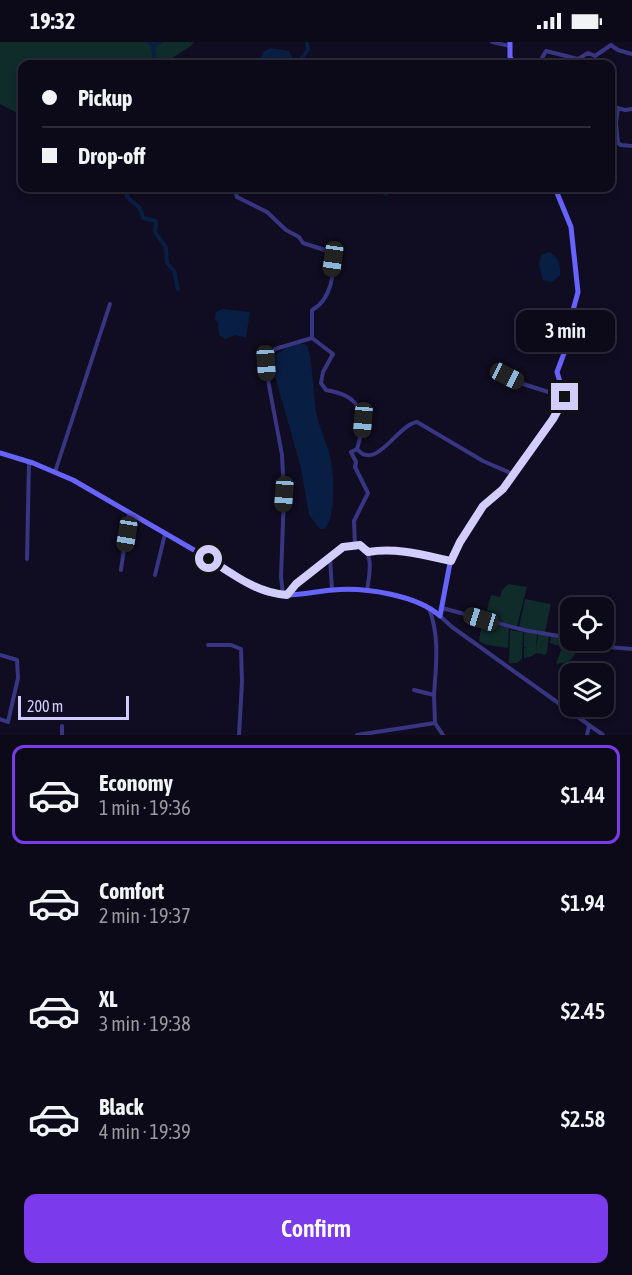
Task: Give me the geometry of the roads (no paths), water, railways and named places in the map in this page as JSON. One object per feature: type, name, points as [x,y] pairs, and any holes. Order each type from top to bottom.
[{"type":"street","points":[[492,42],[510,44],[512,60]]},
{"type":"street","points":[[543,60],[546,51],[578,59],[588,53],[595,56],[610,45],[632,54]]},
{"type":"street","points":[[615,107],[632,109]]},
{"type":"street","points":[[618,108],[616,123],[618,142],[621,145],[632,146]]},
{"type":"street","points":[[235,192],[237,197],[267,212],[286,230],[299,237],[303,243],[331,252],[333,259],[328,293],[319,307],[312,310],[312,338]]},
{"type":"street","points":[[440,616],[451,561],[460,542],[483,506],[503,489],[553,419],[565,397],[557,372],[566,348],[578,292],[571,227],[557,192]]},
{"type":"street","points":[[55,472],[110,303]]},
{"type":"street","points":[[312,338],[333,354],[323,372],[321,382],[326,390],[349,397],[361,412],[361,434],[357,449],[351,452],[356,462],[355,467],[368,493],[354,521],[355,545]]},
{"type":"street","points":[[285,595],[281,577],[284,494],[282,455],[266,363],[275,349],[312,338]]},
{"type":"street","points":[[500,372],[520,383],[565,397]]},
{"type":"street","points":[[357,449],[366,456],[376,452],[386,446],[408,423],[417,422],[475,457],[513,474]]},
{"type":"street","points":[[0,453],[29,461],[73,480],[232,572],[250,586],[266,592],[299,596],[332,590],[367,592],[395,595],[429,607],[452,627],[603,735]]},
{"type":"street","points":[[27,558],[29,461]]},
{"type":"street","points":[[121,570],[129,511]]},
{"type":"street","points":[[155,574],[165,534]]},
{"type":"street","points":[[285,595],[321,562],[343,547],[355,545],[360,545],[368,552],[370,559],[367,592]]},
{"type":"street","points":[[368,552],[403,551],[451,561]]},
{"type":"street","points":[[330,557],[332,590]]},
{"type":"street","points":[[429,607],[436,629],[435,723],[443,735]]},
{"type":"street","points":[[442,608],[524,630],[560,636]]},
{"type":"street","points":[[208,645],[231,645],[240,649],[242,682],[238,735]]},
{"type":"street","points":[[614,648],[632,649]]},
{"type":"street","points":[[0,655],[17,660],[18,678],[8,722],[0,719]]},
{"type":"street","points":[[414,690],[434,695]]},
{"type":"street","points":[[357,735],[378,734],[435,723]]},
{"type":"street","points":[[62,726],[62,735]]},
{"type":"street","points":[[587,735],[589,726]]},
{"type":"water","points":[[270,48],[289,51],[292,60],[261,60],[263,52]]},
{"type":"water","points":[[550,252],[557,259],[560,268],[560,275],[552,282],[543,280],[540,271],[541,255]]},
{"type":"water","points":[[222,309],[250,312],[246,338],[235,335],[225,339],[219,335],[218,323],[215,319],[216,312]]},
{"type":"water","points":[[298,344],[305,344],[308,347],[316,412],[329,452],[332,470],[333,504],[331,515],[324,529],[320,529],[309,515],[301,468],[273,369],[274,356]]},
{"type":"waterway","points":[[149,42],[153,46],[155,60]]},
{"type":"waterway","points":[[153,46],[160,42]]},
{"type":"waterway","points":[[300,60],[308,50],[307,42]]},
{"type":"waterway","points":[[127,192],[127,197],[140,208],[143,218],[156,221],[155,232],[166,248],[167,263],[174,271],[178,289]]}]
